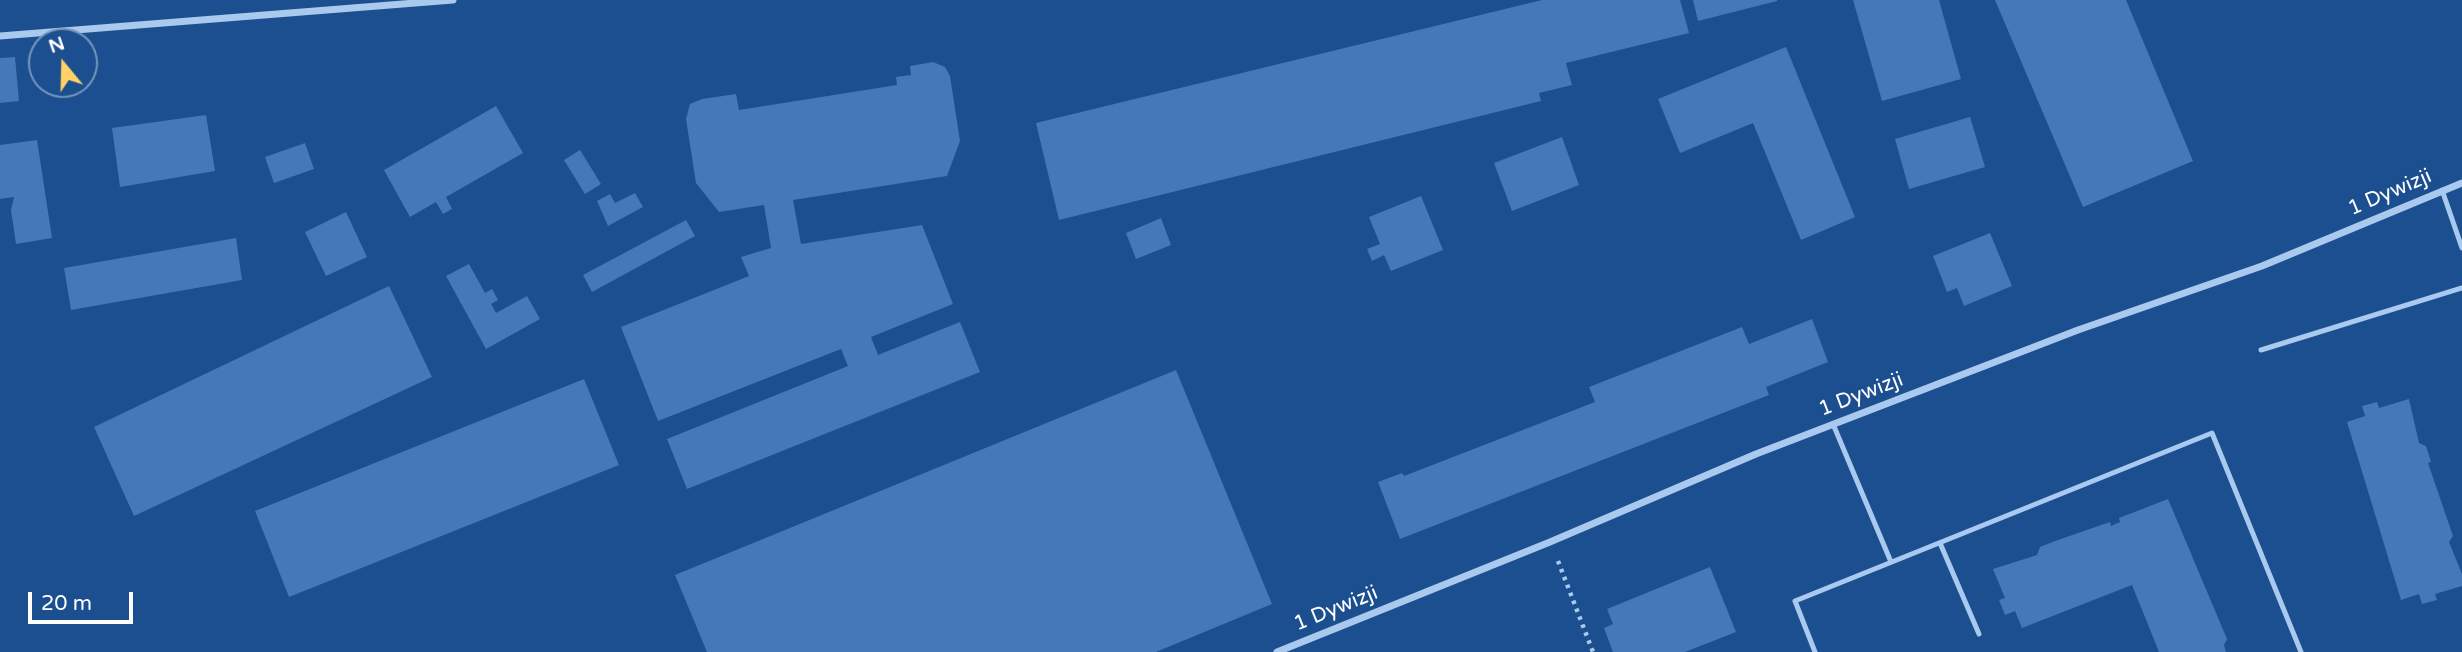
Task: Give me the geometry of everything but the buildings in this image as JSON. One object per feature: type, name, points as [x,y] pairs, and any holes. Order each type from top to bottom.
[{"type":"street","points":[[0,36],[453,0]]},
{"type":"street","name":"1 Dywizji","points":[[1277,652],[1550,542],[1756,454],[2078,330],[2262,266],[2462,183]]},
{"type":"lane","points":[[2442,190],[2462,248]]},
{"type":"lane","points":[[2262,350],[2462,288]]},
{"type":"lane","points":[[1833,424],[1891,562]]},
{"type":"lane","points":[[1815,652],[1795,601],[2212,433],[2301,652]]},
{"type":"lane","points":[[1940,543],[1979,634]]},
{"type":"path","points":[[1550,542],[1594,652]]}]
